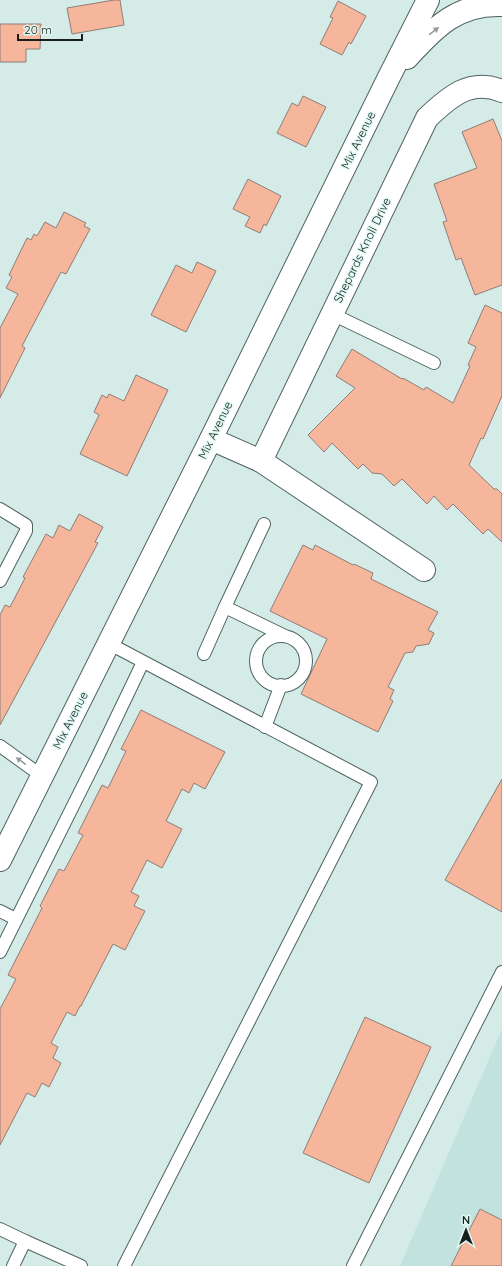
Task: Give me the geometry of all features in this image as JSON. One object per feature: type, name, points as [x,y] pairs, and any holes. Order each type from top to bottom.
[{"type":"street","name":"Mix Avenue","points":[[0,860],[211,439],[428,0]]},
{"type":"street","points":[[388,79],[427,36],[456,14],[481,6],[502,5]]},
{"type":"street","name":"Shepards Knoll Drive","points":[[261,461],[427,118],[449,98],[460,91],[482,87],[502,91]]},
{"type":"street","points":[[211,439],[261,461],[424,570]]},
{"type":"lane","points":[[332,314],[434,363]]},
{"type":"lane","points":[[0,509],[26,524],[26,531],[0,581]]},
{"type":"lane","points":[[204,654],[264,524]]},
{"type":"lane","points":[[225,607],[293,639],[300,644],[304,650],[306,658],[302,674],[289,684],[273,684],[266,680],[257,667],[258,651],[269,639],[277,636],[285,636]]},
{"type":"lane","points":[[108,643],[370,782],[124,1266]]},
{"type":"lane","points":[[0,952],[143,662]]},
{"type":"lane","points":[[265,727],[281,685]]},
{"type":"lane","points":[[0,746],[42,776]]},
{"type":"lane","points":[[0,910],[16,919]]},
{"type":"lane","points":[[353,1266],[502,972]]},
{"type":"lane","points":[[0,1229],[81,1266]]},
{"type":"lane","points":[[13,1266],[25,1241]]},
{"type":"shaded area","points":[[502,1029],[502,1266],[400,1266]]},
{"type":"building","points":[[120,0],[124,25],[72,34],[67,8]]},
{"type":"building","points":[[338,1],[366,16],[351,44],[349,42],[342,55],[320,44],[333,18],[330,17]]},
{"type":"building","points":[[0,24],[41,24],[40,49],[26,49],[26,62],[0,62]]},
{"type":"building","points":[[303,96],[326,107],[306,147],[277,133],[292,103],[298,106]]},
{"type":"building","points":[[493,119],[502,141],[502,285],[475,295],[461,258],[456,260],[443,222],[447,221],[434,184],[477,168],[462,132]]},
{"type":"building","points":[[248,179],[281,196],[266,226],[264,224],[260,233],[245,226],[250,217],[233,209]]},
{"type":"building","points":[[64,212],[86,223],[84,226],[90,229],[66,274],[61,272],[22,346],[25,348],[0,398],[0,328],[18,294],[6,288],[12,277],[9,275],[27,238],[31,240],[34,234],[37,236],[45,222],[56,228]]},
{"type":"building","points":[[197,262],[216,271],[186,332],[151,315],[176,265],[192,273]]},
{"type":"building","points":[[485,305],[502,313],[502,396],[483,439],[481,438],[469,465],[494,489],[497,489],[502,494],[502,542],[488,529],[483,534],[453,504],[447,510],[434,496],[427,504],[402,479],[394,486],[382,474],[372,473],[363,464],[358,469],[332,443],[324,452],[308,435],[355,388],[336,376],[352,349],[402,379],[403,378],[424,390],[426,387],[453,403],[470,366],[468,365],[476,347],[468,343]]},
{"type":"building","points":[[136,375],[168,390],[127,476],[80,454],[99,415],[94,412],[102,395],[107,398],[109,394],[124,401]]},
{"type":"building","points":[[79,514],[103,527],[95,542],[98,543],[0,725],[0,615],[5,605],[10,607],[25,578],[23,577],[46,534],[53,538],[59,525],[70,531]]},
{"type":"building","points":[[303,545],[313,550],[315,545],[353,565],[354,564],[373,573],[371,579],[438,612],[428,630],[434,633],[429,644],[416,646],[413,652],[405,653],[388,687],[394,690],[390,699],[393,701],[378,732],[301,694],[327,639],[270,611]]},
{"type":"building","points":[[141,710],[225,752],[205,789],[194,783],[189,793],[182,789],[166,821],[182,829],[162,868],[147,860],[131,892],[139,896],[134,906],[145,911],[125,950],[113,944],[75,1016],[67,1012],[51,1043],[58,1047],[53,1058],[61,1063],[49,1087],[42,1083],[35,1097],[27,1093],[0,1145],[0,1009],[16,979],[8,975],[42,908],[40,906],[59,869],[64,871],[83,835],[78,833],[102,785],[108,788],[126,751],[121,749]]},
{"type":"building","points":[[502,779],[502,912],[445,880]]},
{"type":"building","points":[[365,1017],[431,1047],[369,1183],[303,1153]]},
{"type":"building","points":[[480,1209],[502,1220],[502,1266],[451,1266]]}]
